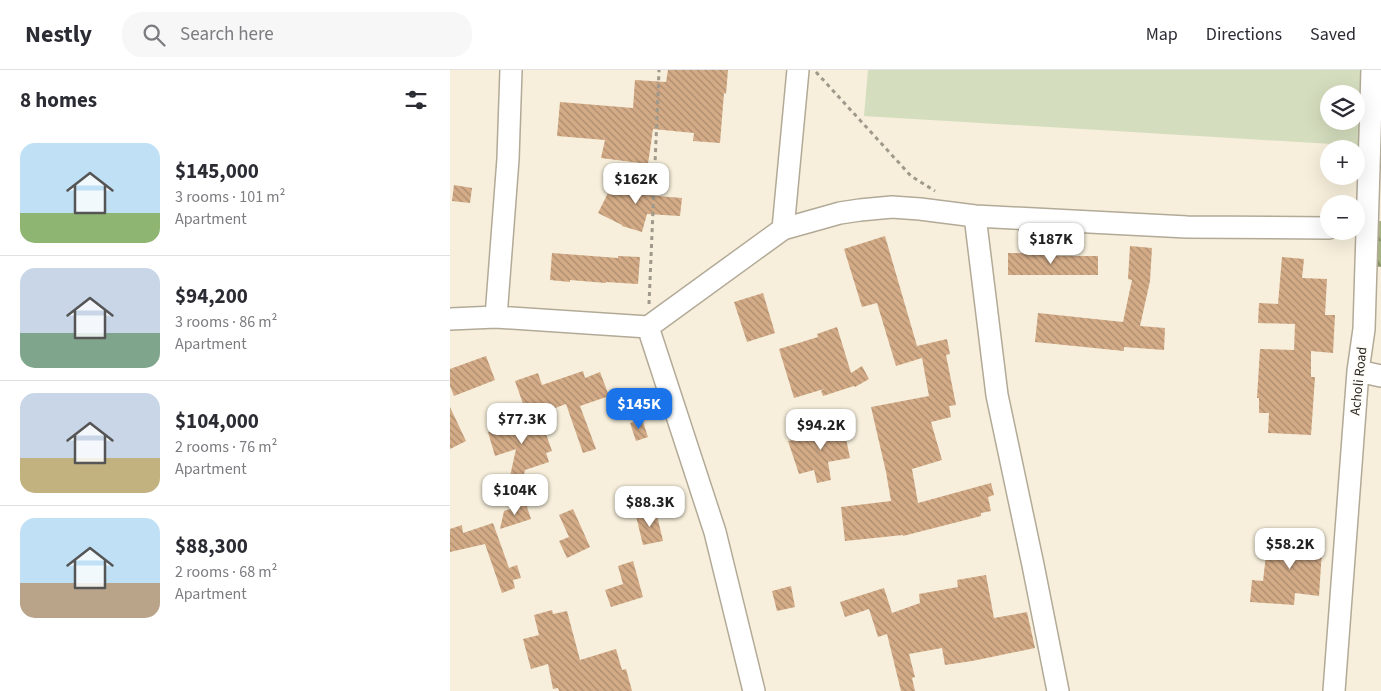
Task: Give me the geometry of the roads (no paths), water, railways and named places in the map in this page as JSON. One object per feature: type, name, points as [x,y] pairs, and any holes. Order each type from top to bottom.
[{"type":"street","points":[[496,317],[508,159],[510,70]]},
{"type":"street","points":[[783,229],[798,70]]},
{"type":"street","name":"Acholi Road","points":[[1334,691],[1358,372],[1364,328],[1372,70]]},
{"type":"street","points":[[450,319],[496,317],[648,327],[783,229],[840,213],[892,207],[975,216],[1187,227],[1320,228]]},
{"type":"street","points":[[975,216],[997,395],[1058,691]]},
{"type":"street","points":[[648,327],[715,532],[754,691]]},
{"type":"street","points":[[1358,372],[1381,376]]}]
